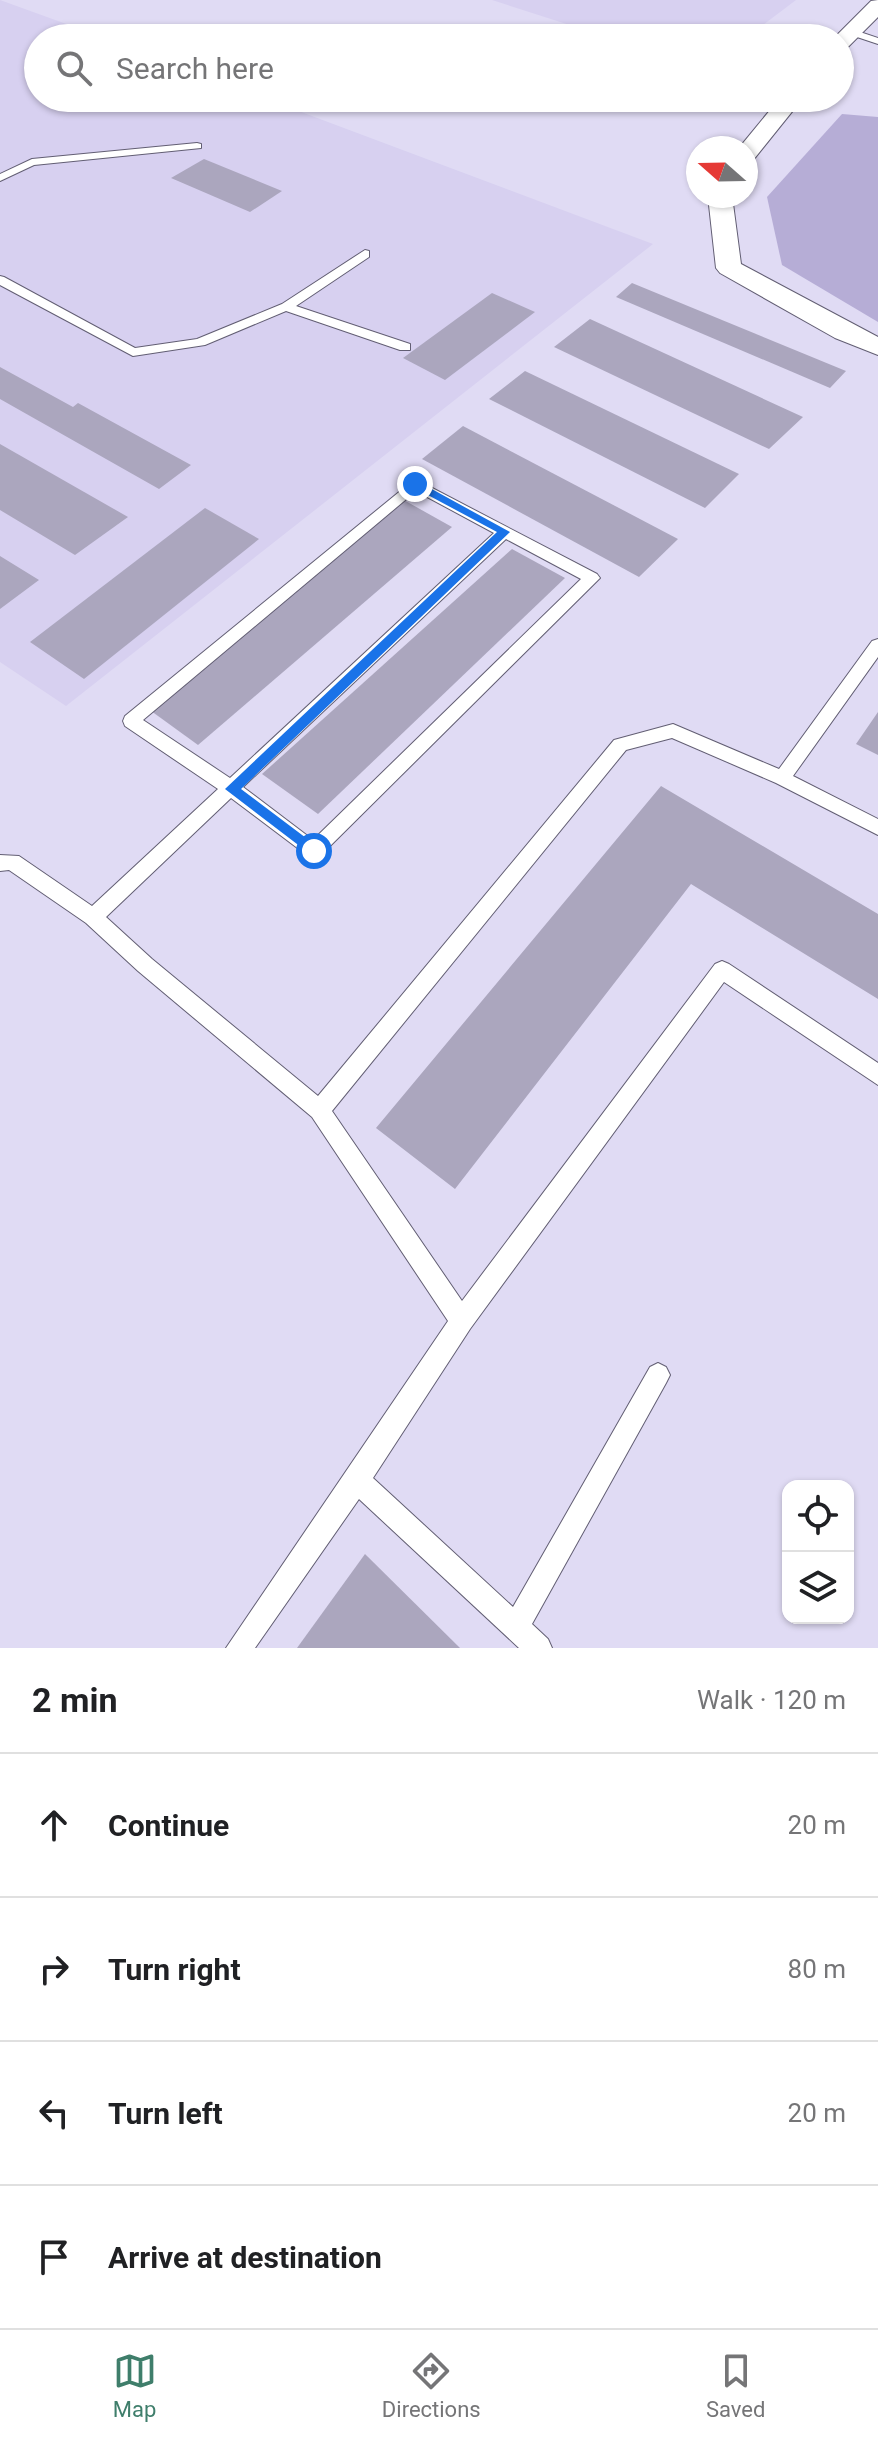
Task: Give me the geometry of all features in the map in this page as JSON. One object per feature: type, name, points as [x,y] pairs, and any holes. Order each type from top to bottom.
[{"type":"street","points":[[854,30],[878,5]]},
{"type":"street","points":[[758,139],[780,112]]},
{"type":"street","points":[[722,208],[729,268],[878,347]]},
{"type":"lane","points":[[854,39],[878,41]]},
{"type":"lane","points":[[0,178],[32,162],[197,146]]},
{"type":"lane","points":[[0,280],[133,352],[200,342],[286,307],[365,254]]},
{"type":"lane","points":[[286,307],[405,347]]},
{"type":"lane","points":[[415,484],[504,532],[592,578],[314,851],[232,789],[131,721],[415,484]]},
{"type":"lane","points":[[93,917],[504,532]]},
{"type":"lane","points":[[782,778],[878,645]]},
{"type":"lane","points":[[319,1110],[620,745],[673,731],[782,778],[878,828]]},
{"type":"lane","points":[[0,863],[12,862],[93,917],[145,965],[319,1110],[462,1321]]},
{"type":"lane","points":[[239,1648],[357,1480],[462,1321],[722,970],[878,1075]]},
{"type":"lane","points":[[516,1627],[658,1375]]},
{"type":"lane","points":[[357,1480],[405,1528],[539,1648]]},
{"type":"shaded area","points":[[0,0],[66,24],[24,24],[24,112],[301,112],[653,244],[66,706],[0,662]]},
{"type":"shaded area","points":[[492,0],[796,0],[764,24],[567,24]]},
{"type":"shaded area","points":[[842,114],[878,117],[878,322],[782,265],[767,197]]},
{"type":"building","points":[[204,159],[282,191],[250,212],[171,178]]},
{"type":"building","points":[[632,283],[846,371],[830,388],[616,297]]},
{"type":"building","points":[[492,293],[535,312],[445,380],[403,358]]},
{"type":"building","points":[[590,319],[803,417],[769,449],[554,347]]},
{"type":"building","points":[[0,367],[73,407],[78,403],[191,465],[159,489],[0,399]]},
{"type":"building","points":[[525,371],[739,474],[705,508],[489,399]]},
{"type":"building","points":[[463,426],[678,539],[639,577],[422,459]]},
{"type":"building","points":[[0,444],[128,517],[75,555],[0,510]]},
{"type":"building","points":[[402,499],[452,527],[198,745],[147,708]]},
{"type":"building","points":[[205,508],[259,539],[84,679],[30,642]]},
{"type":"building","points":[[512,549],[565,578],[318,814],[262,774]]},
{"type":"building","points":[[0,556],[39,580],[0,609]]},
{"type":"building","points":[[878,712],[878,755],[856,744]]},
{"type":"building","points":[[661,786],[878,914],[878,999],[691,884],[455,1189],[376,1128]]},
{"type":"building","points":[[365,1554],[460,1648],[297,1648]]},
{"type":"route","points":[[314,851],[232,789],[504,532],[415,484]]}]
